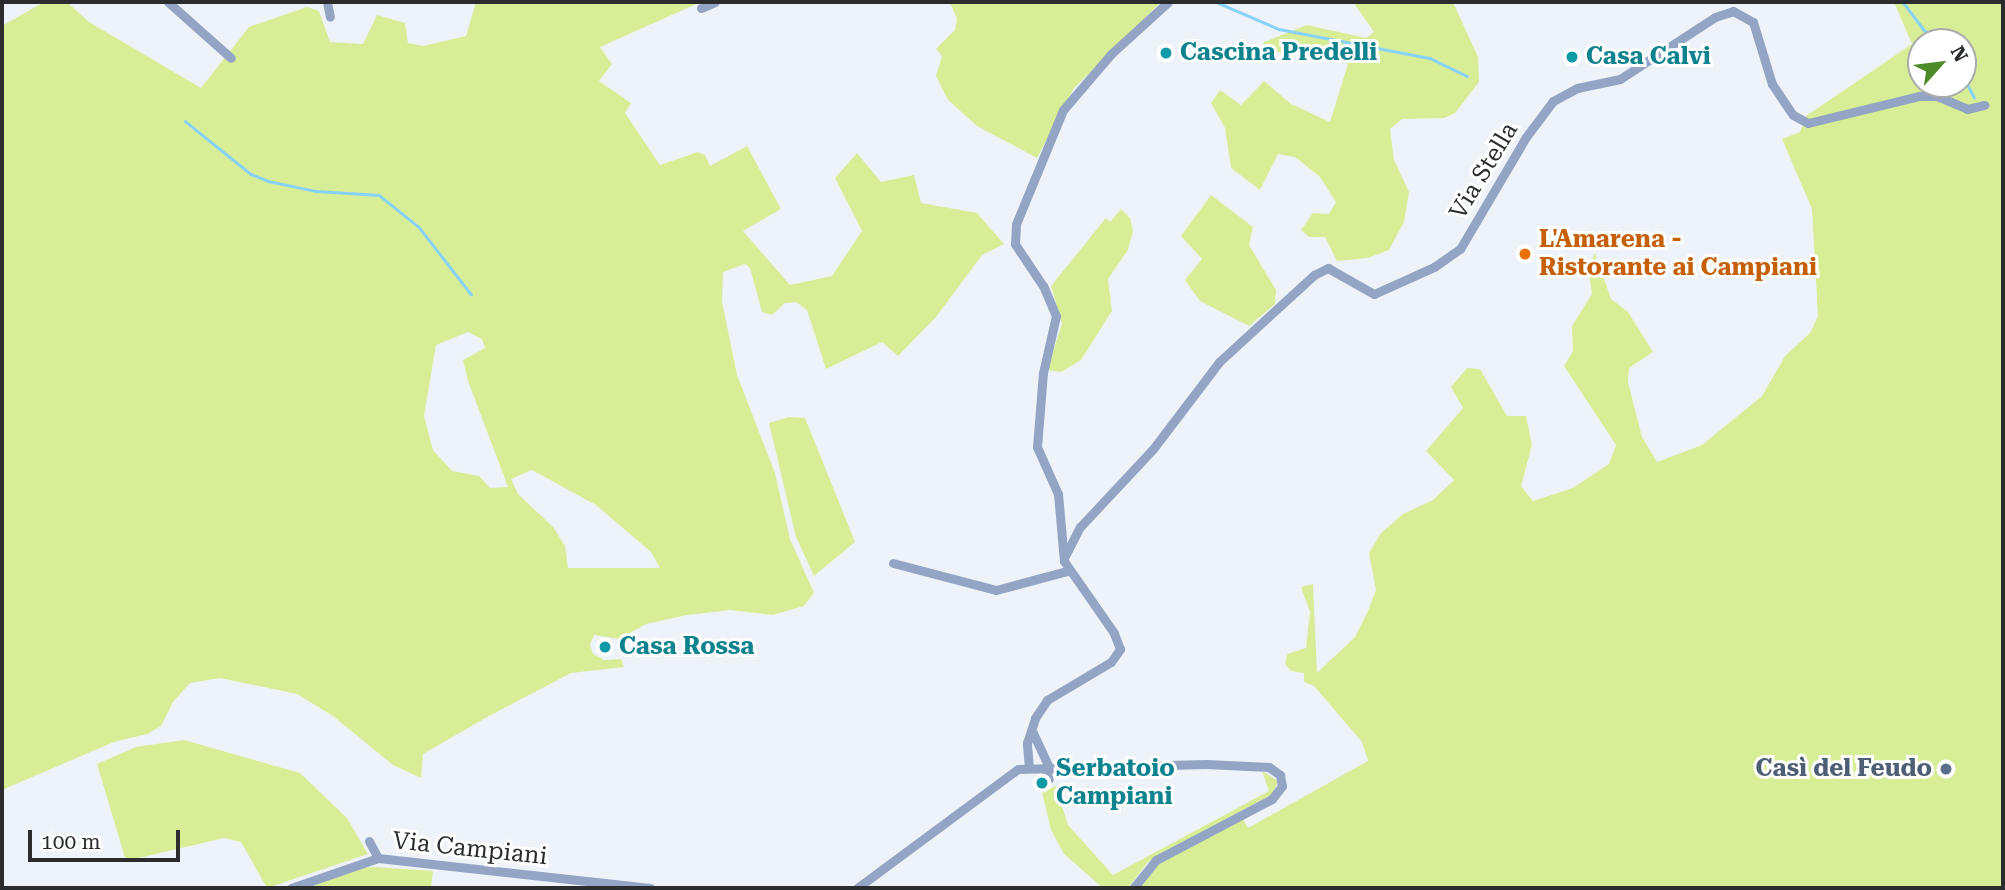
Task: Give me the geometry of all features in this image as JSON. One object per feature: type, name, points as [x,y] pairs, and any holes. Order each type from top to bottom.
[{"type":"street","points":[[168,2],[231,58]]},
{"type":"street","points":[[327,2],[330,17]]},
{"type":"street","points":[[701,8],[715,2]]},
{"type":"street","points":[[1029,768],[1027,743],[1033,733],[1035,718],[1047,700],[1111,662],[1120,649],[1114,633],[1067,571],[1058,494],[1037,447],[1043,373],[1056,316],[1043,286],[1015,244],[1016,224],[1063,110],[1111,54],[1168,2]]},
{"type":"street","name":"Via Stella","points":[[1064,558],[1080,527],[1153,449],[1219,362],[1314,275],[1328,268],[1374,294],[1434,267],[1460,249],[1525,137],[1553,101],[1577,89],[1620,79],[1715,17],[1733,11],[1753,22],[1772,84],[1793,115],[1808,123],[1920,96],[1937,96],[1967,109],[1985,105]]},
{"type":"street","points":[[893,563],[996,590],[1067,571]]},
{"type":"street","points":[[1033,733],[1049,779]]},
{"type":"street","points":[[857,888],[956,812],[1018,769],[1206,764],[1269,767],[1280,775],[1282,786],[1272,799],[1156,860],[1133,888]]},
{"type":"street","points":[[369,841],[378,858]]},
{"type":"street","name":"Via Campiani","points":[[290,888],[378,858],[650,888]]},
{"type":"green space","points":[[44,2],[67,2],[89,22],[201,88],[249,27],[307,7],[319,11],[330,42],[363,44],[377,15],[405,23],[408,43],[423,46],[466,36],[476,2],[701,2],[600,47],[612,64],[599,81],[631,103],[625,113],[660,165],[698,152],[705,155],[710,166],[747,146],[781,209],[743,231],[790,285],[832,276],[862,231],[835,178],[857,153],[881,182],[914,175],[921,203],[977,213],[1004,244],[982,255],[936,317],[898,356],[882,342],[826,369],[807,310],[796,302],[785,303],[772,315],[762,312],[750,268],[745,264],[723,272],[722,301],[737,375],[775,473],[790,539],[814,593],[804,606],[772,615],[730,610],[687,615],[646,624],[619,639],[594,635],[590,644],[593,654],[604,660],[621,659],[624,667],[571,673],[489,716],[423,754],[421,778],[393,765],[333,716],[297,694],[220,678],[190,683],[173,702],[161,726],[147,734],[114,742],[2,790],[2,26]],"holes":[[[468,332],[482,339],[485,348],[463,360],[468,381],[508,487],[490,488],[479,476],[452,471],[433,450],[424,416],[436,345]],[[532,470],[596,505],[651,552],[660,568],[568,568],[565,546],[554,528],[518,494],[511,479]]]},
{"type":"green space","points":[[950,2],[1161,2],[1074,88],[1037,158],[977,126],[948,100],[936,76],[942,56],[936,49],[955,30],[957,19]]},
{"type":"green space","points":[[1353,2],[1453,2],[1478,57],[1479,82],[1455,113],[1444,118],[1402,119],[1390,129],[1394,160],[1409,192],[1404,222],[1389,250],[1368,258],[1337,261],[1325,237],[1309,237],[1301,230],[1313,213],[1329,214],[1336,202],[1320,177],[1295,157],[1278,154],[1260,190],[1231,168],[1225,128],[1211,103],[1220,90],[1241,105],[1264,81],[1291,104],[1330,122],[1348,64],[1306,52],[1281,53],[1262,43],[1307,25],[1366,38],[1374,32]]},
{"type":"green space","points":[[1894,2],[2003,2],[2003,888],[1138,888],[1159,864],[1243,819],[1248,828],[1368,761],[1362,742],[1314,686],[1304,682],[1304,673],[1291,671],[1285,664],[1287,654],[1306,648],[1310,612],[1301,587],[1313,584],[1317,673],[1355,637],[1368,611],[1376,590],[1369,553],[1381,533],[1403,514],[1433,500],[1454,480],[1426,451],[1463,408],[1451,387],[1467,368],[1480,369],[1507,416],[1526,416],[1532,445],[1521,486],[1533,501],[1573,488],[1609,464],[1616,445],[1564,366],[1573,351],[1572,326],[1592,294],[1588,269],[1595,253],[1611,299],[1628,312],[1653,352],[1629,368],[1628,382],[1642,437],[1657,462],[1702,445],[1762,396],[1785,356],[1810,333],[1818,316],[1812,209],[1782,139],[1800,132],[1806,116],[1907,47],[1907,98],[1977,98],[1977,28],[1907,28],[1907,32]]},
{"type":"green space","points":[[1211,195],[1253,227],[1249,245],[1276,290],[1275,304],[1249,326],[1200,301],[1185,280],[1202,259],[1181,236]]},
{"type":"green space","points":[[1121,209],[1130,218],[1133,231],[1128,250],[1108,279],[1112,311],[1081,360],[1061,372],[1047,370],[1062,324],[1051,286],[1106,218],[1110,222]]},
{"type":"green space","points":[[789,417],[805,418],[855,542],[814,576],[796,537],[769,423]]},
{"type":"green space","points":[[184,740],[300,773],[347,818],[368,854],[267,888],[241,842],[224,838],[126,861],[97,764],[136,747]]},
{"type":"green space","points":[[1262,771],[1278,781],[1273,794],[1148,862],[1128,888],[1103,888],[1064,854],[1051,830],[1042,792],[1056,786],[1068,825],[1113,875],[1269,791]]},
{"type":"green space","points":[[358,868],[433,871],[431,888],[307,888]]},
{"type":"waterway","points":[[1216,2],[1279,29],[1430,58],[1467,76]]},
{"type":"waterway","points":[[1903,2],[1922,28]]},
{"type":"waterway","points":[[185,121],[251,174],[268,181],[316,191],[379,195],[419,227],[471,294]]},
{"type":"place","name":"Cascina Predelli","points":[[1166,53]]},
{"type":"place","name":"Casa Calvi","points":[[1572,57]]},
{"type":"place","name":"L'Amarena - Ristorante ai Campiani","points":[[1525,254]]},
{"type":"place","name":"Casa Rossa","points":[[605,647]]},
{"type":"place","name":"Casì del Feudo","points":[[1946,769]]},
{"type":"place","name":"Serbatoio Campiani","points":[[1042,783]]}]
